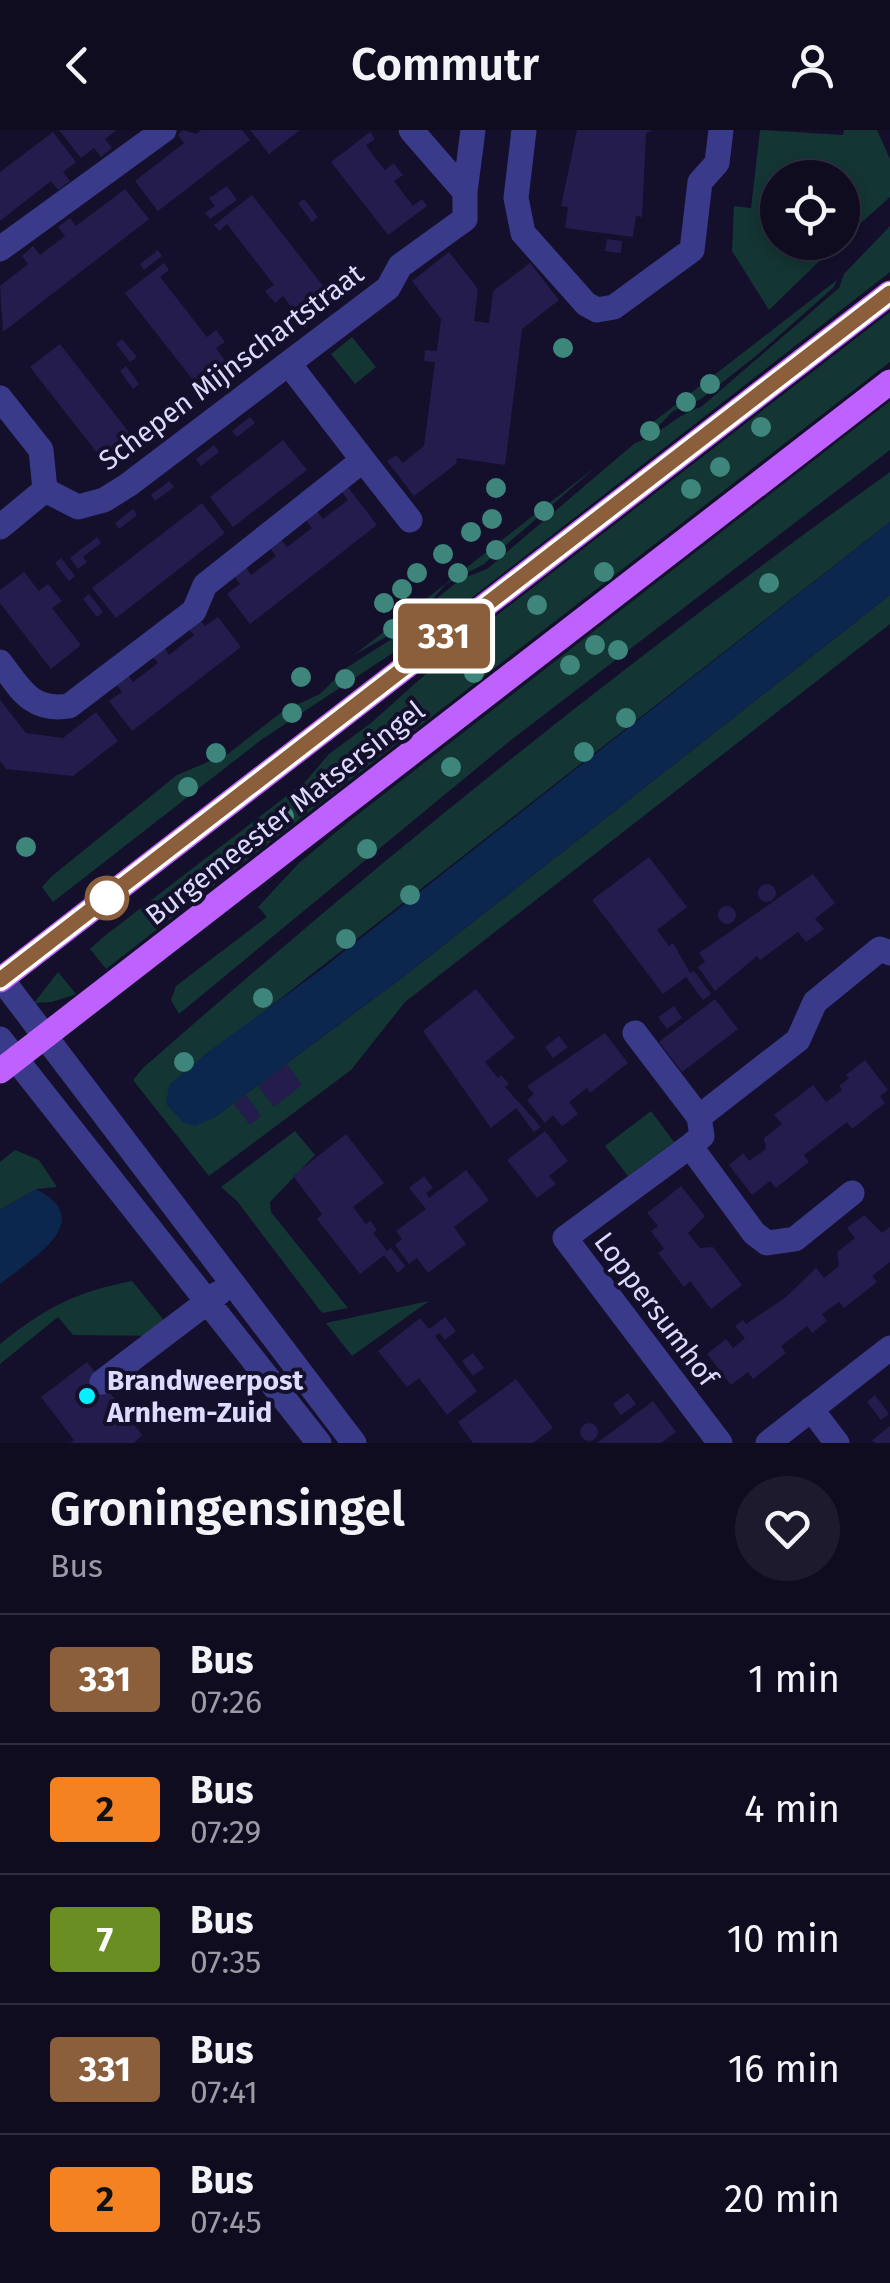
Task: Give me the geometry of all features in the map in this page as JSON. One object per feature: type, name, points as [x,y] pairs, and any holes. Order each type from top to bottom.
[{"type":"main road","name":"Burgemeester Matsersingel","points":[[0,978],[890,293]]},
{"type":"main road","name":"Burgemeester Matsersingel","points":[[5,1056],[45,1036],[890,382]]},
{"type":"street","points":[[0,249],[164,130]]},
{"type":"street","points":[[411,130],[465,192]]},
{"type":"street","points":[[465,192],[473,130]]},
{"type":"street","points":[[524,130],[516,198],[523,233],[586,304],[598,310],[614,307],[692,250],[700,182],[717,163],[720,130]]},
{"type":"street","name":"Schepen Mijnschartstraat","points":[[46,490],[78,507],[104,500],[388,288],[400,266],[465,219],[465,192]]},
{"type":"street","points":[[289,364],[410,520]]},
{"type":"street","points":[[0,398],[41,450],[46,490],[0,526]]},
{"type":"street","points":[[0,662],[29,700],[48,710],[69,706],[194,611],[205,585],[363,460]]},
{"type":"street","points":[[699,1117],[798,1040],[815,1002],[885,951]]},
{"type":"street","points":[[0,978],[234,1280],[354,1443]]},
{"type":"street","points":[[635,1034],[699,1117],[702,1136],[690,1146],[754,1233],[766,1242],[795,1239],[852,1193]]},
{"type":"street","points":[[5,1056],[319,1443]]},
{"type":"street","name":"Loppersumhof","points":[[690,1146],[565,1238],[720,1443]]},
{"type":"street","points":[[102,1382],[234,1280]]},
{"type":"street","points":[[768,1443],[890,1348]]},
{"type":"street","points":[[812,1409],[837,1443]]},
{"type":"green space","points":[[760,130],[843,135],[844,130],[877,130],[890,159],[890,197],[860,224],[860,160],[760,160],[760,260],[820,260],[769,310],[732,251],[734,206],[751,208]]},
{"type":"green space","points":[[890,226],[890,272],[447,617],[261,740],[53,902],[42,887],[52,876],[177,775],[229,753],[283,711],[320,694],[346,668],[417,623],[436,599],[461,579],[487,569],[635,443],[701,407],[839,288],[844,274]]},
{"type":"green space","points":[[837,280],[834,287],[756,356],[701,399],[673,411],[654,431],[639,433]]},
{"type":"green space","points":[[890,312],[890,362],[106,969],[90,949],[102,938],[306,781],[329,754],[371,723],[457,646]]},
{"type":"green space","points":[[352,337],[376,367],[355,384],[331,354]]},
{"type":"green space","points":[[890,401],[890,450],[511,740],[179,1014],[171,1000],[176,986],[267,917],[258,907],[299,863]]},
{"type":"green space","points":[[597,466],[484,564],[446,584],[413,622],[354,655]]},
{"type":"green space","points":[[890,472],[890,522],[170,1085],[215,1117],[403,977],[890,595],[890,624],[405,1002],[351,1070],[209,1176],[133,1080],[143,1068],[324,912],[509,761],[697,614]]},
{"type":"green space","points":[[58,972],[76,994],[34,1003]]},
{"type":"green space","points":[[651,1111],[674,1142],[628,1176],[605,1146]]},
{"type":"green space","points":[[295,1131],[315,1155],[270,1202],[271,1212],[348,1308],[322,1313],[237,1201],[221,1187]]},
{"type":"green space","points":[[15,1150],[39,1160],[57,1187],[36,1189],[0,1210],[0,1162]]},
{"type":"green space","points":[[132,1281],[172,1330],[161,1336],[73,1335],[58,1317],[0,1364],[0,1344],[32,1321],[77,1296]]},
{"type":"green space","points":[[429,1301],[352,1356],[326,1323]]},
{"type":"water","points":[[890,522],[890,595],[403,977],[215,1117],[195,1126],[183,1122],[166,1104],[169,1085],[208,1052],[318,972]]},
{"type":"water","points":[[36,1189],[54,1201],[61,1214],[60,1227],[42,1251],[0,1284],[0,1210]]},
{"type":"building","points":[[59,130],[117,130],[105,139],[112,148],[101,157],[94,148],[81,158]]},
{"type":"building","points":[[183,130],[196,134],[201,130],[242,130],[250,140],[158,211],[135,181],[184,143],[178,135]]},
{"type":"building","points":[[250,130],[300,130],[269,154]]},
{"type":"building","points":[[577,130],[653,130],[646,133],[642,217],[636,216],[633,237],[565,228],[568,207],[561,206]]},
{"type":"building","points":[[53,132],[76,162],[63,172],[70,181],[58,190],[51,181],[0,221],[0,172]]},
{"type":"building","points":[[370,132],[375,139],[366,145],[375,158],[385,170],[394,163],[403,175],[394,181],[413,206],[422,199],[427,206],[388,235],[331,162]]},
{"type":"building","points":[[227,186],[237,200],[210,219],[205,213],[215,206],[209,198]]},
{"type":"building","points":[[125,189],[149,219],[3,332],[0,286],[28,264],[22,256],[33,246],[40,255],[65,236],[58,227],[70,218],[76,226]]},
{"type":"building","points":[[252,195],[323,286],[293,309],[283,296],[275,303],[265,291],[274,285],[227,224],[219,231],[214,225]]},
{"type":"building","points":[[304,199],[318,217],[312,222],[298,203]]},
{"type":"building","points":[[607,239],[622,241],[621,253],[605,251]]},
{"type":"building","points":[[158,250],[162,256],[144,270],[140,264]]},
{"type":"building","points":[[449,252],[478,289],[474,321],[489,323],[493,291],[530,263],[559,300],[522,329],[505,465],[457,458],[456,464],[414,496],[387,461],[396,455],[403,463],[424,446],[435,362],[424,361],[425,350],[437,351],[441,319],[412,281]]},
{"type":"building","points":[[164,263],[169,270],[160,277],[207,337],[216,330],[225,342],[216,348],[226,362],[196,384],[125,293]]},
{"type":"building","points":[[122,339],[137,357],[130,362],[116,344]]},
{"type":"building","points":[[60,344],[131,435],[101,458],[30,367]]},
{"type":"building","points":[[126,366],[139,384],[133,389],[120,371]]},
{"type":"building","points":[[250,417],[255,423],[237,437],[232,431]]},
{"type":"building","points":[[283,440],[307,470],[233,527],[210,497]]},
{"type":"building","points":[[214,445],[219,452],[201,466],[196,459]]},
{"type":"building","points":[[169,481],[174,487],[155,501],[151,495]]},
{"type":"building","points":[[347,486],[377,525],[250,624],[227,594],[240,584],[233,575],[245,566],[251,575],[276,556],[269,547],[280,538],[287,547],[312,528],[305,519],[316,510],[323,519],[348,500],[341,491]]},
{"type":"building","points":[[202,503],[225,533],[116,618],[92,588]]},
{"type":"building","points":[[133,509],[137,515],[119,529],[115,523]]},
{"type":"building","points":[[97,537],[101,543],[83,557],[87,562],[78,569],[70,558]]},
{"type":"building","points":[[61,558],[75,576],[69,581],[55,563]]},
{"type":"building","points":[[24,572],[39,591],[48,584],[62,601],[52,608],[81,645],[51,669],[0,603],[0,590]]},
{"type":"building","points":[[89,594],[103,612],[97,617],[83,599]]},
{"type":"building","points":[[218,617],[241,647],[132,731],[109,701],[122,692],[115,683],[127,674],[133,682],[158,663],[151,655],[163,646],[169,655],[194,635],[187,627],[198,618],[205,626]]},
{"type":"building","points":[[0,700],[26,733],[63,738],[96,712],[118,741],[73,776],[6,769],[0,761]]},
{"type":"building","points":[[649,857],[687,907],[657,930],[669,946],[673,943],[690,973],[694,971],[711,994],[703,1000],[686,977],[663,994],[592,900]]},
{"type":"building","points":[[813,874],[835,903],[815,919],[824,929],[806,942],[798,932],[760,960],[757,956],[715,991],[698,967],[705,962],[699,953]]},
{"type":"building","points":[[767,884],[774,886],[774,900],[767,902],[760,900],[758,893],[760,886]]},
{"type":"building","points":[[727,906],[736,915],[727,924],[718,915]]},
{"type":"building","points":[[476,989],[515,1038],[485,1062],[498,1078],[501,1075],[509,1084],[505,1087],[541,1127],[534,1132],[516,1108],[491,1128],[423,1031]]},
{"type":"building","points":[[715,999],[738,1029],[682,1072],[659,1042]]},
{"type":"building","points":[[674,1006],[682,1018],[667,1029],[658,1017]]},
{"type":"building","points":[[605,1033],[628,1063],[590,1093],[587,1088],[569,1102],[578,1114],[562,1126],[553,1115],[545,1123],[527,1100],[534,1094],[527,1086]]},
{"type":"building","points":[[559,1036],[568,1047],[553,1058],[545,1047]]},
{"type":"building","points":[[865,1060],[888,1090],[880,1096],[885,1103],[852,1129],[847,1122],[804,1155],[809,1162],[776,1188],[770,1181],[752,1195],[729,1165],[743,1153],[749,1161],[766,1149],[764,1138],[782,1124],[774,1115],[813,1085],[826,1102],[842,1090],[839,1086],[849,1078],[846,1075]]},
{"type":"building","points":[[287,1064],[302,1085],[274,1107],[258,1086]]},
{"type":"building","points":[[246,1095],[261,1116],[250,1125],[234,1104]]},
{"type":"building","points":[[545,1131],[568,1161],[549,1176],[556,1184],[537,1198],[507,1160]]},
{"type":"building","points":[[346,1134],[384,1183],[353,1207],[366,1224],[370,1221],[377,1230],[373,1233],[387,1251],[391,1248],[405,1266],[398,1273],[384,1255],[360,1274],[317,1219],[322,1214],[293,1176]]},
{"type":"building","points":[[466,1170],[489,1200],[454,1227],[466,1244],[428,1273],[417,1258],[409,1264],[395,1245],[402,1239],[396,1231],[426,1209],[409,1188],[424,1176],[433,1188],[426,1193],[429,1198]]},
{"type":"building","points":[[681,1186],[705,1216],[688,1233],[700,1248],[713,1247],[742,1285],[711,1309],[690,1281],[684,1287],[658,1253],[664,1249],[651,1231],[658,1226],[647,1213]]},
{"type":"building","points":[[864,1215],[882,1233],[890,1227],[890,1262],[872,1276],[877,1282],[844,1308],[839,1302],[822,1314],[827,1321],[812,1333],[807,1326],[781,1346],[786,1353],[753,1379],[748,1372],[731,1385],[707,1354],[726,1339],[733,1348],[745,1338],[735,1326],[743,1320],[746,1324],[786,1297],[816,1268],[824,1278],[839,1266],[837,1252],[855,1238],[847,1228]]},
{"type":"building","points":[[445,1317],[456,1331],[445,1340],[439,1333],[435,1336],[477,1391],[447,1415],[419,1378],[407,1387],[378,1351],[420,1318],[429,1329]]},
{"type":"building","points":[[473,1353],[484,1368],[473,1376],[462,1361]]},
{"type":"building","points":[[87,1362],[142,1435],[134,1443],[70,1443],[74,1440],[41,1397]]},
{"type":"building","points":[[516,1379],[553,1428],[533,1443],[473,1443],[458,1422]]},
{"type":"building","points":[[628,1393],[636,1404],[621,1415],[613,1404]]},
{"type":"building","points":[[875,1395],[889,1414],[881,1420],[867,1402]]},
{"type":"building","points":[[653,1401],[676,1432],[661,1443],[597,1443]]},
{"type":"building","points":[[589,1423],[598,1432],[589,1441],[580,1432]]},
{"type":"building","points":[[890,1426],[890,1443],[872,1440]]},
{"type":"bus line","name":"331","points":[[0,980],[890,293]]},
{"type":"place","name":"Brandweerpost Arnhem-Zuid","points":[[87,1396]]}]
